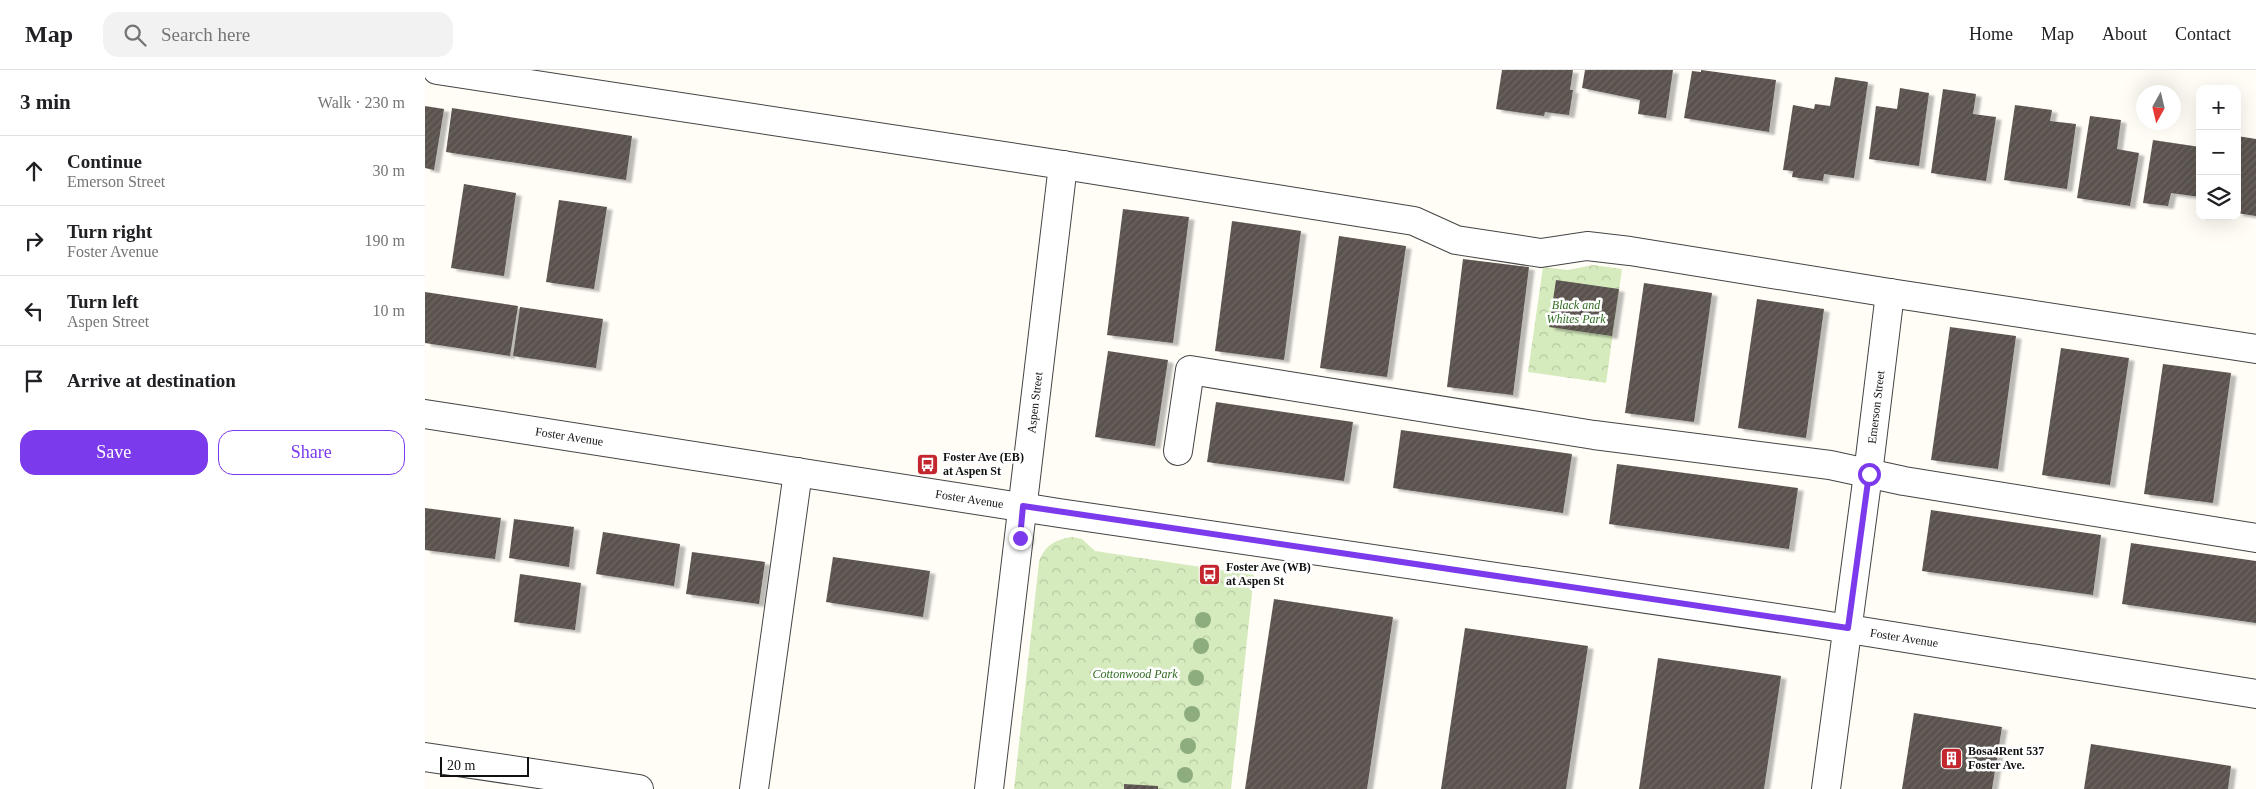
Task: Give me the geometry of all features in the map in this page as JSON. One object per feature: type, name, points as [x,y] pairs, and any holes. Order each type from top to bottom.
[{"type":"street","points":[[437,70],[1063,165],[1414,221],[1456,240],[1541,253],[1587,246],[1630,251],[2256,349]]},
{"type":"street","name":"Aspen Street","points":[[989,789],[1063,165]]},
{"type":"street","name":"Emerson Street","points":[[1825,789],[1869,474],[1890,293]]},
{"type":"street","points":[[1178,451],[1190,370],[1594,435],[1830,465],[1869,474],[2256,538]]},
{"type":"street","name":"Foster Avenue","points":[[425,414],[1023,506],[1848,628],[2256,694]]},
{"type":"street","points":[[755,789],[798,472]]},
{"type":"street","points":[[425,757],[639,789]]},
{"type":"green space","name":"Black and Whites Park","points":[[1593,265],[1622,269],[1606,383],[1528,372],[1543,267],[1568,270]]},
{"type":"green space","name":"Cottonwood Park","points":[[1072,537],[1082,539],[1095,551],[1254,575],[1231,789],[1014,789],[1039,562],[1041,556],[1051,544]]},
{"type":"building","points":[[1502,70],[1573,70],[1570,90],[1573,90],[1569,115],[1545,112],[1544,116],[1496,109]]},
{"type":"building","points":[[1585,70],[1673,70],[1666,118],[1638,114],[1640,100],[1582,88]]},
{"type":"building","points":[[1701,70],[1776,80],[1769,132],[1684,118],[1692,71],[1701,72]]},
{"type":"building","points":[[1835,77],[1868,82],[1854,178],[1824,174],[1823,181],[1792,177],[1793,171],[1783,170],[1793,105],[1814,109],[1815,104],[1830,106]]},
{"type":"building","points":[[1900,88],[1929,93],[1919,166],[1869,159],[1876,106],[1897,109]]},
{"type":"building","points":[[1943,89],[1976,94],[1973,114],[1996,117],[1986,181],[1931,173]]},
{"type":"building","points":[[2015,105],[2052,110],[2050,121],[2076,124],[2067,189],[2004,180]]},
{"type":"building","points":[[425,106],[444,109],[434,170],[425,168]]},
{"type":"building","points":[[452,108],[632,136],[626,180],[446,152]]},
{"type":"building","points":[[2090,116],[2121,120],[2117,149],[2139,153],[2130,206],[2077,198]]},
{"type":"building","points":[[2241,137],[2256,139],[2256,216],[2241,214]]},
{"type":"building","points":[[2153,140],[2196,146],[2196,196],[2171,193],[2168,206],[2143,203]]},
{"type":"building","points":[[464,184],[516,193],[504,276],[451,268]]},
{"type":"building","points":[[559,200],[607,207],[594,289],[546,282]]},
{"type":"building","points":[[1123,209],[1189,217],[1173,343],[1107,335]]},
{"type":"building","points":[[1232,221],[1301,231],[1284,360],[1215,351]]},
{"type":"building","points":[[1339,236],[1406,246],[1387,377],[1320,368]]},
{"type":"building","points":[[1463,259],[1529,267],[1513,395],[1447,387]]},
{"type":"building","points":[[1556,280],[1619,289],[1612,336],[1549,327]]},
{"type":"building","points":[[1644,283],[1712,293],[1694,422],[1625,413]]},
{"type":"building","points":[[425,292],[518,306],[510,356],[425,343]]},
{"type":"building","points":[[1757,299],[1824,309],[1806,438],[1738,428]]},
{"type":"building","points":[[520,307],[603,319],[596,368],[513,356]]},
{"type":"building","points":[[1950,327],[2016,336],[1998,469],[1931,460]]},
{"type":"building","points":[[2061,348],[2129,358],[2110,485],[2042,475]]},
{"type":"building","points":[[1108,351],[1168,360],[1155,446],[1095,437]]},
{"type":"building","points":[[2163,364],[2231,373],[2213,503],[2144,494]]},
{"type":"building","points":[[1216,402],[1353,422],[1344,481],[1207,462]]},
{"type":"building","points":[[1401,430],[1572,454],[1563,513],[1393,488]]},
{"type":"building","points":[[1617,464],[1798,488],[1789,549],[1609,524]]},
{"type":"building","points":[[425,508],[501,518],[495,559],[425,550]]},
{"type":"building","points":[[1931,510],[2101,535],[2093,595],[1922,571]]},
{"type":"building","points":[[514,519],[574,527],[569,567],[509,558]]},
{"type":"building","points":[[603,532],[680,544],[674,586],[596,574]]},
{"type":"building","points":[[2131,543],[2256,561],[2256,623],[2122,604]]},
{"type":"building","points":[[692,552],[765,562],[759,604],[686,594]]},
{"type":"building","points":[[833,557],[930,571],[923,617],[826,602]]},
{"type":"building","points":[[520,574],[581,583],[575,630],[514,622]]},
{"type":"building","points":[[1274,599],[1393,617],[1367,789],[1245,789]]},
{"type":"building","points":[[1465,628],[1588,646],[1566,789],[1441,789]]},
{"type":"building","points":[[1658,658],[1781,676],[1764,789],[1639,789]]},
{"type":"building","name":"Bosa4Rent 537 Foster Ave.","points":[[1914,713],[2002,727],[1992,789],[1902,789]]},
{"type":"building","points":[[2091,744],[2231,766],[2228,789],[2084,789]]},
{"type":"building","points":[[1124,784],[1158,786],[1158,789],[1124,789]]},
{"type":"place","name":"Foster Ave (EB) at Aspen St","points":[[927,464]]},
{"type":"place","name":"Foster Ave (WB) at Aspen St","points":[[1210,574]]},
{"type":"place","name":"Bosa4Rent 537 Foster Ave.","points":[[1952,758]]},
{"type":"route","points":[[1020,538],[1023,506],[1059,513],[1848,628],[1869,474]]}]
